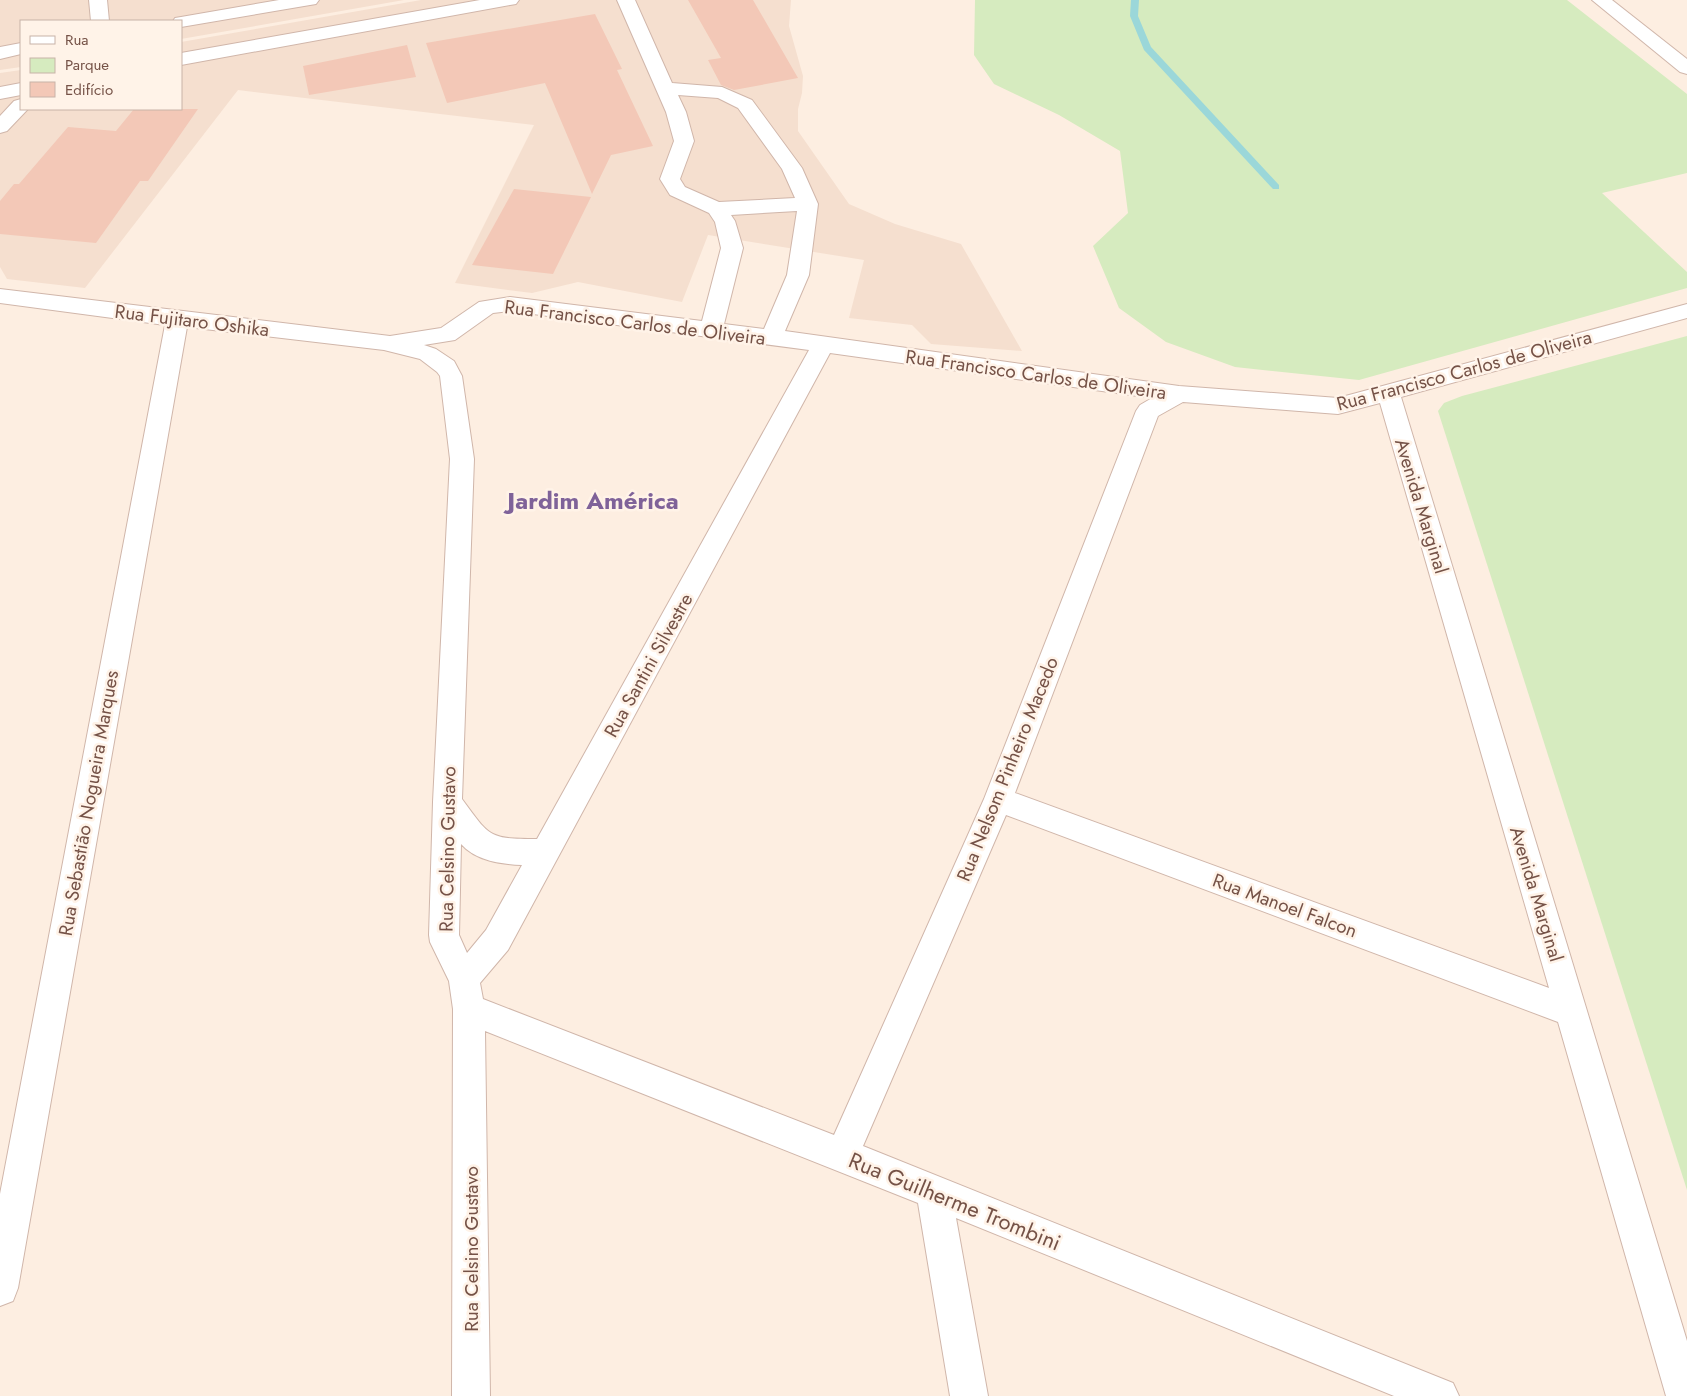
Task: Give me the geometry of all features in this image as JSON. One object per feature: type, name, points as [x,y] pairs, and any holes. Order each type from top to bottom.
[{"type":"street","points":[[98,0],[100,20]]},
{"type":"street","points":[[182,22],[310,0]]},
{"type":"street","points":[[182,59],[510,0]]},
{"type":"street","points":[[626,0],[676,112],[684,141],[670,179],[676,191],[716,209],[808,204]]},
{"type":"street","points":[[1601,0],[1687,68]]},
{"type":"street","points":[[0,53],[20,50]]},
{"type":"street","points":[[665,88],[722,93],[745,104],[792,168],[808,204],[798,276],[771,337]]},
{"type":"street","points":[[0,93],[20,89]]},
{"type":"street","points":[[0,127],[20,106]]},
{"type":"street","points":[[711,330],[732,248],[725,221],[716,209]]},
{"type":"street","name":"Rua Fujitaro Oshika","points":[[0,296],[177,319],[384,342]]},
{"type":"street","name":"Rua Francisco Carlos de Oliveira","points":[[384,342],[447,335],[487,307],[498,304],[771,337],[1179,394],[1227,397],[1278,404],[1338,406],[1687,310]]},
{"type":"street","name":"Rua Sebastião Nogueira Marques","points":[[0,1288],[177,319]]},
{"type":"street","name":"Rua Celsino Gustavo","points":[[384,342],[428,354],[446,367],[451,376],[462,460],[444,936],[467,994],[472,1396]]},
{"type":"street","name":"Rua Santini Silvestre","points":[[467,994],[823,345]]},
{"type":"street","name":"Avenida Marginal","points":[[1388,392],[1685,1396]]},
{"type":"street","name":"Rua Nelsom Pinheiro Macedo","points":[[842,1155],[998,799],[1148,411],[1179,394]]},
{"type":"street","name":"Rua Manoel Falcon","points":[[998,799],[1572,1012]]},
{"type":"street","points":[[448,802],[476,840],[488,847],[502,850],[545,852]]},
{"type":"street","name":"Rua Guilherme Trombini","points":[[467,994],[934,1194],[1440,1396]]},
{"type":"street","points":[[934,1194],[970,1396]]},
{"type":"shaded area","points":[[0,0],[404,0],[182,39],[182,20],[20,20],[20,67],[0,70]]},
{"type":"shaded area","points":[[421,0],[791,0],[789,26],[803,76],[802,93],[798,109],[798,131],[849,204],[895,224],[961,244],[1022,351],[931,344],[912,325],[849,318],[864,260],[708,235],[682,302],[578,282],[532,293],[455,283],[534,125],[238,90],[85,288],[7,279],[0,267],[0,73],[20,70],[20,110],[182,110],[182,42]]},
{"type":"green space","points":[[975,0],[1567,0],[1687,94],[1687,173],[1602,193],[1687,272],[1687,288],[1359,380],[1235,367],[1166,342],[1119,308],[1093,246],[1128,213],[1120,151],[1059,115],[994,84],[974,55]]},
{"type":"green space","points":[[1687,336],[1687,1190],[1438,411],[1444,403],[1462,396]]},
{"type":"building","points":[[688,0],[753,0],[798,78],[734,90],[721,85],[708,60],[721,58]]},
{"type":"building","points":[[595,14],[622,69],[617,70],[653,146],[611,155],[592,194],[545,83],[447,103],[426,43]]},
{"type":"building","points":[[407,45],[416,77],[309,95],[303,66]]},
{"type":"building","points":[[198,109],[148,181],[140,181],[96,243],[0,234],[0,201],[14,184],[19,184],[68,127],[116,131],[133,110]]},
{"type":"building","points":[[514,189],[591,197],[553,274],[472,265]]},
{"type":"waterway","points":[[1135,0],[1134,16],[1147,48],[1276,187]]},
{"type":"district","name":"Jardim América","points":[[593,501]]}]
